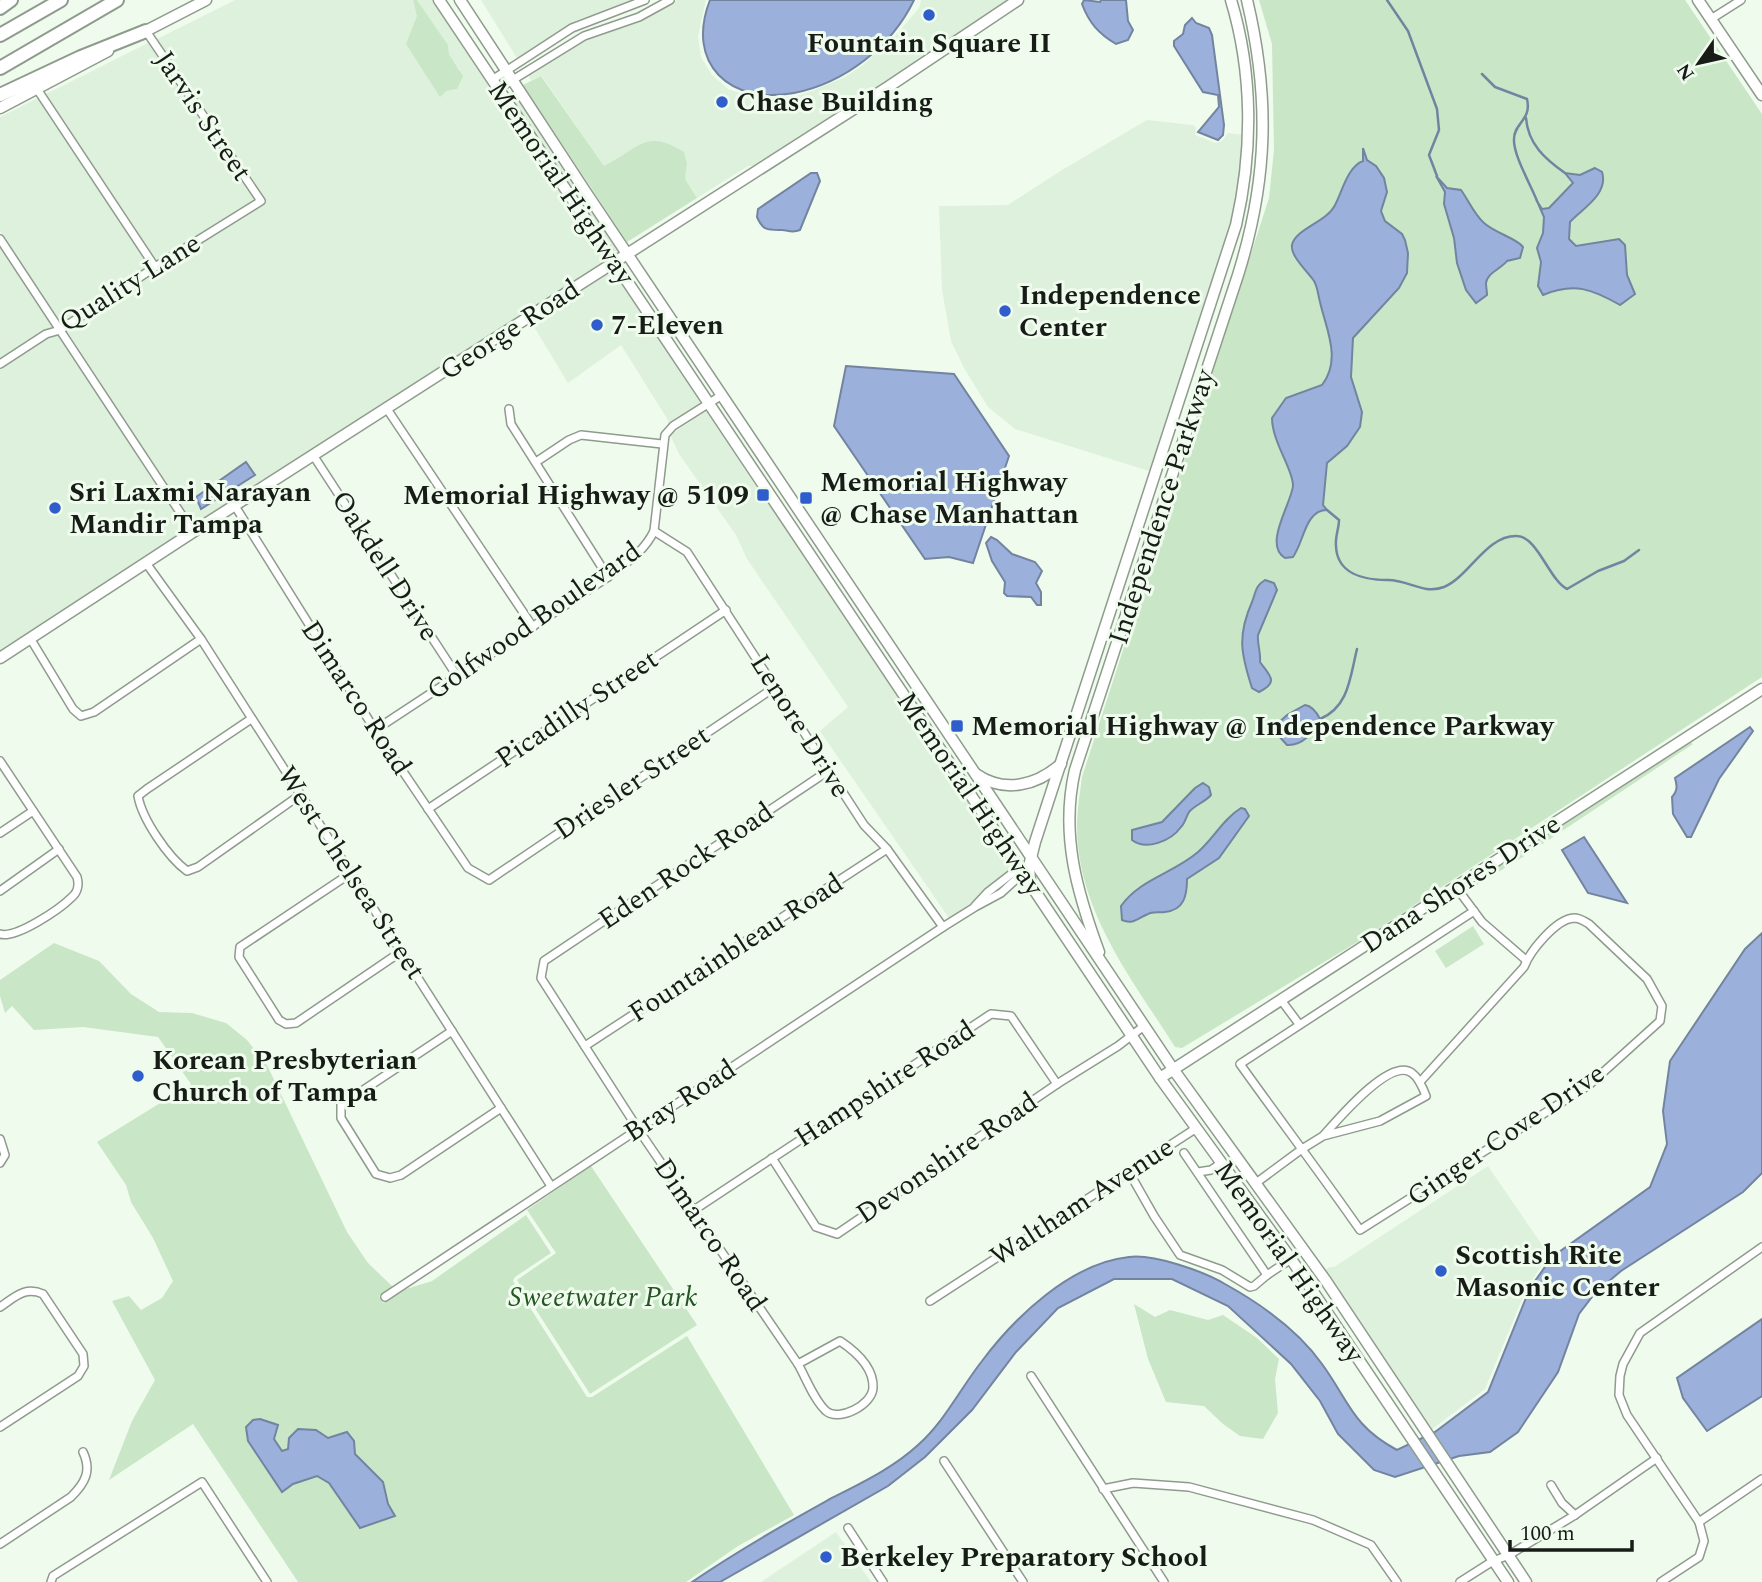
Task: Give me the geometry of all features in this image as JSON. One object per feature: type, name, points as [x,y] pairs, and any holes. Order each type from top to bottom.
[{"type":"highway","points":[[0,8],[11,0]]},
{"type":"highway","points":[[0,35],[61,0]]},
{"type":"highway","points":[[0,68],[117,0]]},
{"type":"highway","points":[[0,95],[80,57],[146,31]]},
{"type":"highway","points":[[0,58],[43,43]]},
{"type":"main road","points":[[0,108],[206,0]]},
{"type":"main road","name":"Memorial Highway","points":[[439,0],[872,648],[1024,870]]},
{"type":"main road","name":"Memorial Highway","points":[[460,0],[1144,1026],[1208,1120],[1304,1250],[1526,1582]]},
{"type":"main road","name":"George Road","points":[[0,658],[615,264],[1018,0]]},
{"type":"main road","name":"Independence Parkway","points":[[1030,884],[1024,870],[1029,853],[1062,764],[1240,210],[1247,156],[1248,106],[1244,62],[1231,0]]},
{"type":"main road","name":"Independence Parkway","points":[[1106,968],[1073,873],[1070,841],[1071,790],[1241,266],[1256,205],[1263,148],[1263,98],[1247,0]]},
{"type":"main road","points":[[1698,0],[1762,95]]},
{"type":"main road","points":[[800,540],[813,531]]},
{"type":"main road","points":[[872,648],[886,639]]},
{"type":"main road","name":"Dana Shores Drive","points":[[1160,1078],[1762,689]]},
{"type":"main road","points":[[938,746],[951,737]]},
{"type":"main road","points":[[975,773],[996,783],[1024,785],[1040,780],[1062,764]]},
{"type":"main road","points":[[1024,870],[1049,883]]},
{"type":"main road","name":"Memorial Highway","points":[[1030,884],[1195,1129],[1291,1259],[1507,1582]]},
{"type":"main road","points":[[1195,1129],[1208,1120]]},
{"type":"main road","points":[[1291,1259],[1304,1250]]},
{"type":"street","points":[[495,84],[507,69],[579,24],[645,0]]},
{"type":"street","points":[[495,84],[513,79],[584,36],[639,17],[670,0]]},
{"type":"street","points":[[1711,19],[1741,0]]},
{"type":"street","name":"Jarvis Street","points":[[146,31],[261,201]]},
{"type":"street","points":[[37,89],[155,267]]},
{"type":"street","name":"Quality Lane","points":[[0,364],[46,334],[60,330],[261,201]]},
{"type":"street","points":[[0,239],[193,532]]},
{"type":"street","points":[[536,462],[569,439],[581,435],[662,444],[670,429],[722,395]]},
{"type":"street","points":[[387,409],[533,627]]},
{"type":"street","points":[[509,409],[511,424],[608,577]]},
{"type":"street","name":"Golfwood Boulevard","points":[[375,730],[608,577],[648,544],[654,531],[662,444]]},
{"type":"street","name":"Oakdell Drive","points":[[313,455],[457,676]]},
{"type":"street","name":"Dimarco Road","points":[[234,506],[375,730],[468,868],[489,880]]},
{"type":"street","name":"Lenore Drive","points":[[654,531],[687,552],[864,825],[887,849],[943,927]]},
{"type":"street","name":"West Chelsea Street","points":[[146,562],[201,639],[551,1186]]},
{"type":"street","name":"Picadilly Street","points":[[428,809],[726,610]]},
{"type":"street","points":[[30,638],[73,709],[81,716],[94,712],[201,639]]},
{"type":"street","name":"Driesler Street","points":[[489,880],[775,687]]},
{"type":"street","points":[[251,719],[138,796],[141,810],[176,863],[187,871],[198,867],[300,795]]},
{"type":"street","points":[[0,761],[3,774],[33,811],[77,877],[79,885],[74,896],[23,931],[13,935],[0,934]]},
{"type":"street","name":"Eden Rock Road","points":[[544,961],[828,771]]},
{"type":"street","points":[[0,832],[33,811]]},
{"type":"street","points":[[0,891],[59,849]]},
{"type":"street","name":"Fountainbleau Road","points":[[585,1046],[887,849]]},
{"type":"street","name":"Bray Road","points":[[385,1297],[975,906],[988,892],[1024,870]]},
{"type":"street","points":[[351,873],[240,947],[239,957],[279,1020],[286,1024],[296,1023],[402,951]]},
{"type":"street","points":[[1456,887],[1482,922],[1526,960]]},
{"type":"street","name":"Ginger Cove Drive","points":[[1420,1082],[1524,967],[1526,960],[1559,923],[1578,918],[1647,979],[1662,1006],[1660,1021],[1589,1085],[1360,1230],[1240,1064],[1474,911]]},
{"type":"street","name":"Dimarco Road","points":[[544,961],[541,978],[638,1129],[798,1364],[828,1413],[838,1415],[856,1409],[871,1396],[873,1388],[870,1372],[853,1350],[840,1340],[798,1364]]},
{"type":"street","points":[[1281,1000],[1298,1024]]},
{"type":"street","name":"Hampshire Road","points":[[694,1210],[991,1014],[1011,1016],[1057,1084]]},
{"type":"street","name":"Devonshire Road","points":[[772,1158],[816,1227],[836,1234],[1144,1026]]},
{"type":"street","points":[[452,1031],[341,1105],[341,1118],[376,1174],[390,1178],[401,1174],[501,1108]]},
{"type":"street","name":"Ginger Cove Drive","points":[[1256,1183],[1323,1136],[1363,1093],[1392,1073],[1406,1070],[1412,1072],[1420,1082],[1426,1096],[1391,1117],[1323,1136]]},
{"type":"street","name":"Waltham Avenue","points":[[930,1301],[1195,1129]]},
{"type":"street","points":[[0,1139],[5,1155],[0,1163]]},
{"type":"street","points":[[1185,1153],[1267,1275]]},
{"type":"street","points":[[1205,1181],[1211,1170],[1220,1163]]},
{"type":"street","points":[[1198,1172],[1211,1170]]},
{"type":"street","points":[[1129,1172],[1180,1255],[1222,1270],[1250,1287],[1291,1259]]},
{"type":"street","points":[[1661,1582],[1699,1557],[1704,1541],[1699,1522],[1627,1415],[1619,1395],[1623,1364],[1640,1333],[1762,1247]]},
{"type":"street","points":[[0,1307],[24,1290],[43,1294],[83,1354],[85,1366],[78,1376],[0,1427]]},
{"type":"street","points":[[1031,1376],[1164,1582]]},
{"type":"street","points":[[0,1544],[79,1489],[89,1467],[83,1452]]},
{"type":"street","points":[[1460,1582],[1575,1515],[1657,1458]]},
{"type":"street","points":[[944,1461],[1023,1582]]},
{"type":"street","points":[[1699,1522],[1762,1479]]},
{"type":"street","points":[[51,1582],[52,1576],[202,1482],[267,1582]]},
{"type":"street","points":[[1103,1489],[1133,1483],[1189,1487],[1313,1520],[1371,1545],[1397,1582]]},
{"type":"street","points":[[1550,1485],[1562,1503],[1575,1515]]},
{"type":"street","points":[[848,1528],[883,1582]]},
{"type":"shaded area","points":[[235,0],[413,0],[446,91],[457,89],[460,70],[449,54],[448,45],[417,0],[434,0],[608,263],[194,526],[67,331],[266,202],[157,39]]},
{"type":"shaded area","points":[[481,0],[635,0],[577,20],[517,58]]},
{"type":"shaded area","points":[[677,0],[706,0],[698,36],[701,57],[712,75],[728,89],[770,98],[796,96],[845,77],[863,65],[896,35],[919,8],[921,0],[1011,0],[760,165],[748,166],[697,198],[685,179],[687,164],[604,166],[542,76],[531,80],[528,75],[594,36],[640,21]]},
{"type":"shaded area","points":[[148,43],[254,200],[157,261],[46,94]]},
{"type":"shaded area","points":[[515,90],[622,254],[616,258],[508,94]]},
{"type":"shaded area","points":[[38,98],[149,266],[62,324],[0,231],[0,117]]},
{"type":"shaded area","points":[[1147,120],[1193,125],[1196,127],[1195,135],[1216,143],[1222,141],[1228,133],[1243,135],[1238,194],[1229,235],[1152,472],[1015,429],[988,407],[951,341],[942,290],[939,206],[1008,205]]},
{"type":"shaded area","points":[[0,248],[53,328],[44,330],[0,359]]},
{"type":"shaded area","points":[[613,270],[702,403],[668,425],[668,420],[621,345],[568,383],[531,322]]},
{"type":"shaded area","points":[[58,335],[186,531],[0,653],[0,369],[47,338]]},
{"type":"shaded area","points":[[707,410],[1013,867],[985,888],[972,903],[949,918],[820,731],[848,707],[747,559],[736,535],[679,454],[670,435]]},
{"type":"shaded area","points":[[1488,1166],[1549,1255],[1527,1287],[1485,1389],[1431,1430],[1324,1271]]},
{"type":"shaded area","name":"Berkeley Preparatory School","points":[[836,1532],[871,1582],[761,1582]]},
{"type":"green space","points":[[413,0],[417,0],[448,45],[449,54],[463,76],[457,89],[446,91],[440,97],[406,44],[417,16]]},
{"type":"green space","points":[[1259,0],[1685,0],[1762,114],[1762,677],[1364,938],[1182,1048],[1175,1047],[1110,943],[1086,887],[1079,857],[1077,826],[1082,777],[1269,198],[1274,150],[1272,44]]},
{"type":"green space","points":[[541,76],[604,166],[643,143],[651,141],[671,145],[684,152],[687,164],[685,179],[697,198],[627,242],[523,85]]},
{"type":"green space","points":[[1689,741],[1693,744],[1526,855],[1466,892],[1462,888]]},
{"type":"green space","points":[[1473,926],[1484,944],[1446,968],[1435,951]]},
{"type":"green space","points":[[54,943],[99,961],[131,994],[159,1012],[192,1013],[226,1023],[247,1040],[267,1065],[347,1232],[368,1263],[393,1287],[379,1296],[383,1303],[403,1290],[432,1281],[526,1215],[551,1253],[513,1281],[587,1397],[592,1397],[687,1336],[794,1515],[738,1546],[686,1582],[298,1582],[193,1424],[109,1480],[132,1421],[155,1380],[112,1301],[129,1296],[141,1310],[162,1298],[173,1281],[153,1238],[131,1202],[126,1185],[97,1142],[191,1084],[158,1037],[83,1027],[34,1030],[12,1006],[5,1013],[0,996],[0,980]],"holes":[[[316,1430],[328,1438],[347,1432],[353,1441],[355,1454],[383,1482],[388,1504],[382,1520],[360,1528],[329,1483],[317,1476],[293,1484],[277,1484],[264,1461],[274,1439],[282,1451]]]},
{"type":"green space","name":"Sweetwater Park","points":[[591,1166],[697,1325],[590,1394],[517,1280],[556,1253],[527,1210]]},
{"type":"green space","points":[[1134,1304],[1155,1317],[1170,1310],[1208,1320],[1223,1315],[1257,1338],[1279,1359],[1275,1379],[1278,1413],[1263,1439],[1240,1436],[1204,1406],[1166,1402],[1148,1359]]},
{"type":"water","points":[[710,0],[914,0],[893,33],[865,60],[849,71],[813,88],[771,95],[750,93],[733,86],[719,75],[709,61],[704,43],[704,23]]},
{"type":"water","points":[[1084,0],[1126,0],[1128,21],[1133,30],[1128,40],[1116,44],[1104,36],[1091,22],[1082,4]]},
{"type":"water","points":[[1192,18],[1196,23],[1209,28],[1212,35],[1224,125],[1223,135],[1218,140],[1198,132],[1219,107],[1218,95],[1203,92],[1174,46],[1174,41],[1183,34],[1185,25]]},
{"type":"water","points":[[1363,148],[1367,160],[1376,166],[1384,178],[1387,192],[1381,211],[1385,221],[1402,234],[1405,240],[1408,253],[1407,273],[1399,288],[1353,338],[1351,377],[1362,412],[1360,427],[1347,446],[1327,463],[1323,505],[1327,510],[1314,515],[1293,557],[1285,558],[1279,552],[1277,534],[1293,486],[1275,437],[1272,418],[1286,398],[1322,385],[1328,375],[1332,354],[1316,286],[1296,259],[1292,245],[1299,234],[1331,211],[1349,174],[1363,161]]},
{"type":"water","points":[[1595,168],[1602,172],[1602,187],[1593,200],[1570,222],[1569,239],[1576,246],[1619,239],[1625,245],[1627,275],[1635,294],[1620,305],[1583,289],[1564,289],[1543,295],[1538,286],[1541,262],[1537,248],[1543,233],[1544,217],[1537,201],[1542,209],[1549,208],[1573,183],[1565,173],[1580,175]]},
{"type":"water","points":[[811,173],[817,173],[820,181],[800,230],[791,232],[764,227],[757,217],[758,209]]},
{"type":"water","points":[[1436,176],[1447,188],[1461,190],[1484,223],[1523,247],[1520,258],[1507,261],[1489,276],[1486,283],[1487,295],[1476,303],[1466,290],[1457,263],[1454,238],[1444,204],[1445,192]]},
{"type":"water","points":[[846,366],[954,374],[1009,456],[973,563],[949,557],[925,559],[834,426]]},
{"type":"water","points":[[246,462],[255,475],[201,509],[196,497]]},
{"type":"water","points":[[991,537],[1012,554],[1035,562],[1042,571],[1036,583],[1041,592],[1041,605],[1037,605],[1031,597],[1007,596],[1004,593],[1005,582],[992,561],[986,543]]},
{"type":"water","points":[[1265,580],[1274,583],[1277,590],[1258,635],[1260,662],[1271,678],[1269,685],[1259,692],[1252,688],[1242,645],[1247,614],[1256,590]]},
{"type":"water","points":[[1305,705],[1312,708],[1320,719],[1307,737],[1293,745],[1287,745],[1276,733],[1275,726],[1287,715]]},
{"type":"water","points":[[1750,727],[1753,731],[1719,779],[1691,837],[1687,837],[1673,814],[1675,778]]},
{"type":"water","points":[[1203,783],[1209,787],[1211,795],[1189,812],[1177,832],[1158,843],[1144,845],[1132,840],[1132,830],[1162,822]]},
{"type":"water","points":[[1241,808],[1245,809],[1249,816],[1219,858],[1187,879],[1185,896],[1180,905],[1171,911],[1150,913],[1132,921],[1122,920],[1121,906],[1129,897],[1198,852]]},
{"type":"water","points":[[1584,837],[1627,903],[1588,893],[1562,850]]},
{"type":"water","points":[[1762,933],[1762,1173],[1743,1192],[1621,1271],[1595,1293],[1579,1314],[1558,1372],[1518,1432],[1490,1452],[1459,1456],[1395,1477],[1374,1470],[1338,1434],[1320,1401],[1291,1364],[1228,1306],[1172,1279],[1114,1279],[1058,1308],[1016,1352],[972,1410],[925,1457],[888,1486],[720,1582],[692,1582],[725,1560],[908,1454],[928,1436],[995,1344],[1028,1310],[1066,1281],[1107,1261],[1129,1257],[1151,1258],[1192,1269],[1225,1284],[1265,1309],[1302,1340],[1322,1364],[1353,1412],[1370,1432],[1382,1441],[1397,1450],[1435,1432],[1488,1392],[1530,1288],[1552,1257],[1650,1187],[1667,1144],[1663,1111],[1670,1061],[1745,949]]},
{"type":"water","points":[[1762,1319],[1762,1396],[1707,1431],[1683,1398],[1677,1378]]},
{"type":"water","points":[[260,1419],[278,1425],[274,1439],[282,1451],[288,1449],[289,1438],[298,1429],[316,1430],[328,1438],[347,1432],[354,1441],[355,1454],[383,1482],[388,1504],[395,1516],[360,1528],[329,1483],[317,1476],[293,1484],[282,1492],[248,1441],[246,1427],[253,1420]]},
{"type":"waterway","points":[[1387,0],[1408,31],[1437,109],[1439,130],[1429,155],[1437,176]]},
{"type":"waterway","points":[[1482,74],[1495,87],[1527,99],[1527,112],[1515,134],[1514,146],[1537,201]]},
{"type":"waterway","points":[[1526,118],[1534,143],[1565,173]]},
{"type":"waterway","points":[[1327,510],[1339,520],[1336,539],[1338,556],[1341,563],[1353,574],[1429,589],[1444,587],[1453,582],[1487,549],[1506,537],[1517,536],[1531,543],[1567,589],[1598,571],[1624,561],[1639,550]]},
{"type":"waterway","points":[[1320,719],[1330,714],[1343,699],[1357,649]]},
{"type":"place","name":"Fountain Square II","points":[[929,15]]},
{"type":"place","name":"Chase Building","points":[[722,102]]},
{"type":"place","name":"Independence Center","points":[[1005,311]]},
{"type":"place","name":"7-Eleven","points":[[597,325]]},
{"type":"place","name":"Memorial Highway @ 5109","points":[[763,495]]},
{"type":"place","name":"Memorial Highway @ Chase Manhattan","points":[[806,498]]},
{"type":"place","name":"Sri Laxmi Narayan Mandir Tampa","points":[[55,508]]},
{"type":"place","name":"Memorial Highway @ Independence Parkway","points":[[957,726]]},
{"type":"place","name":"Korean Presbyterian Church of Tampa","points":[[138,1076]]},
{"type":"place","name":"Scottish Rite Masonic Center","points":[[1441,1271]]},
{"type":"place","name":"Berkeley Preparatory School","points":[[826,1557]]}]
